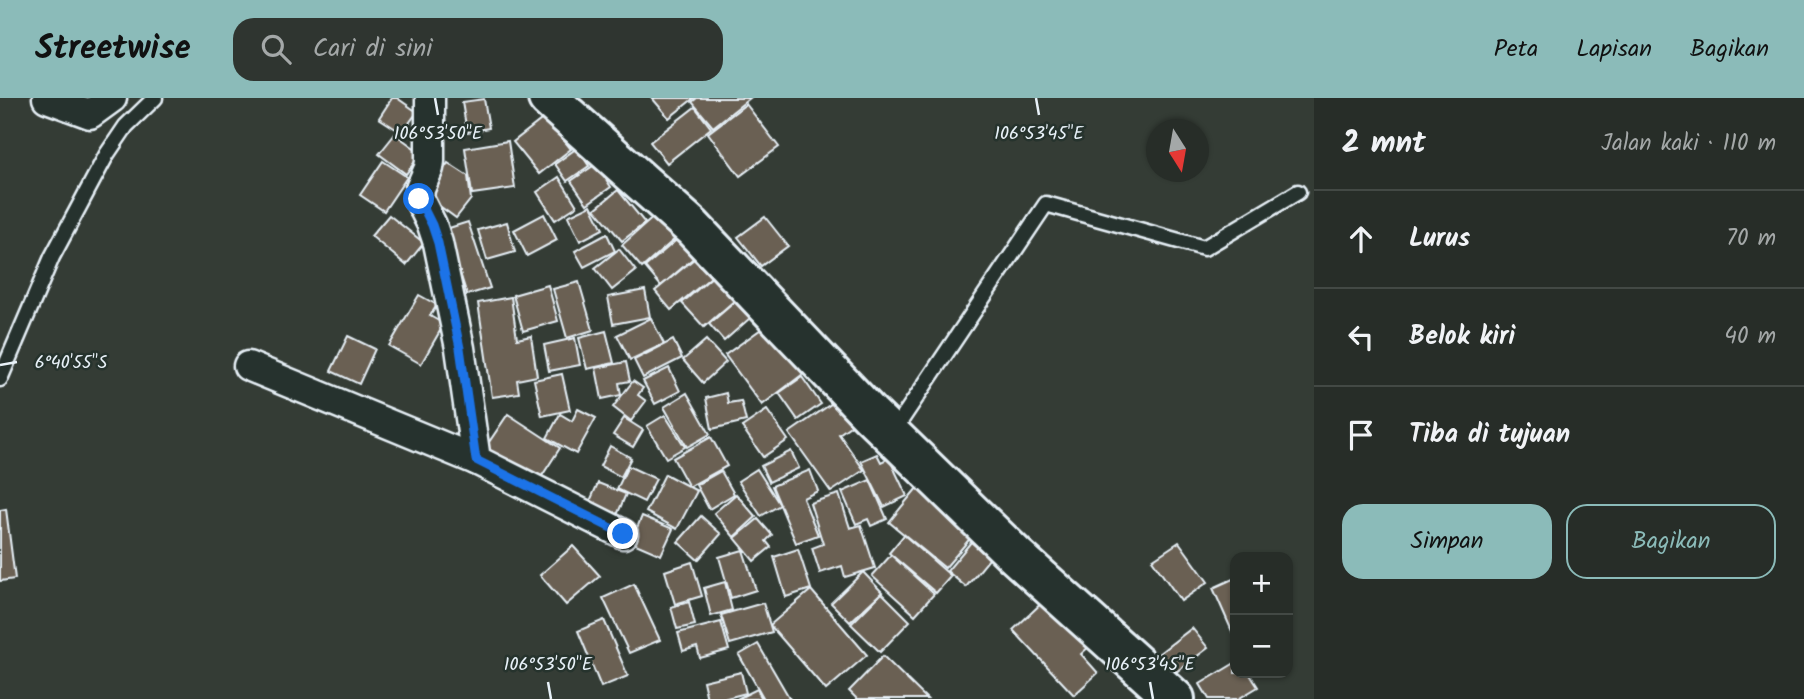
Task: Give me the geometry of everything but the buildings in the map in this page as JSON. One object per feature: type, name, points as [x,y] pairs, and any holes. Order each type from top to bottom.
[{"type":"street","points":[[47,98],[90,114],[112,98]]},
{"type":"street","points":[[429,98],[430,161],[419,199],[438,243],[460,348],[476,460]]},
{"type":"street","points":[[548,98],[692,227],[892,435],[1016,555],[1175,699]]},
{"type":"street","points":[[248,366],[476,460],[623,534]]},
{"type":"lane","points":[[0,379],[52,257],[107,154],[126,126],[155,98]]},
{"type":"lane","points":[[892,435],[1046,204],[1205,248],[1298,192]]},
{"type":"route","points":[[419,199],[438,243],[460,348],[476,460],[623,534]]}]
